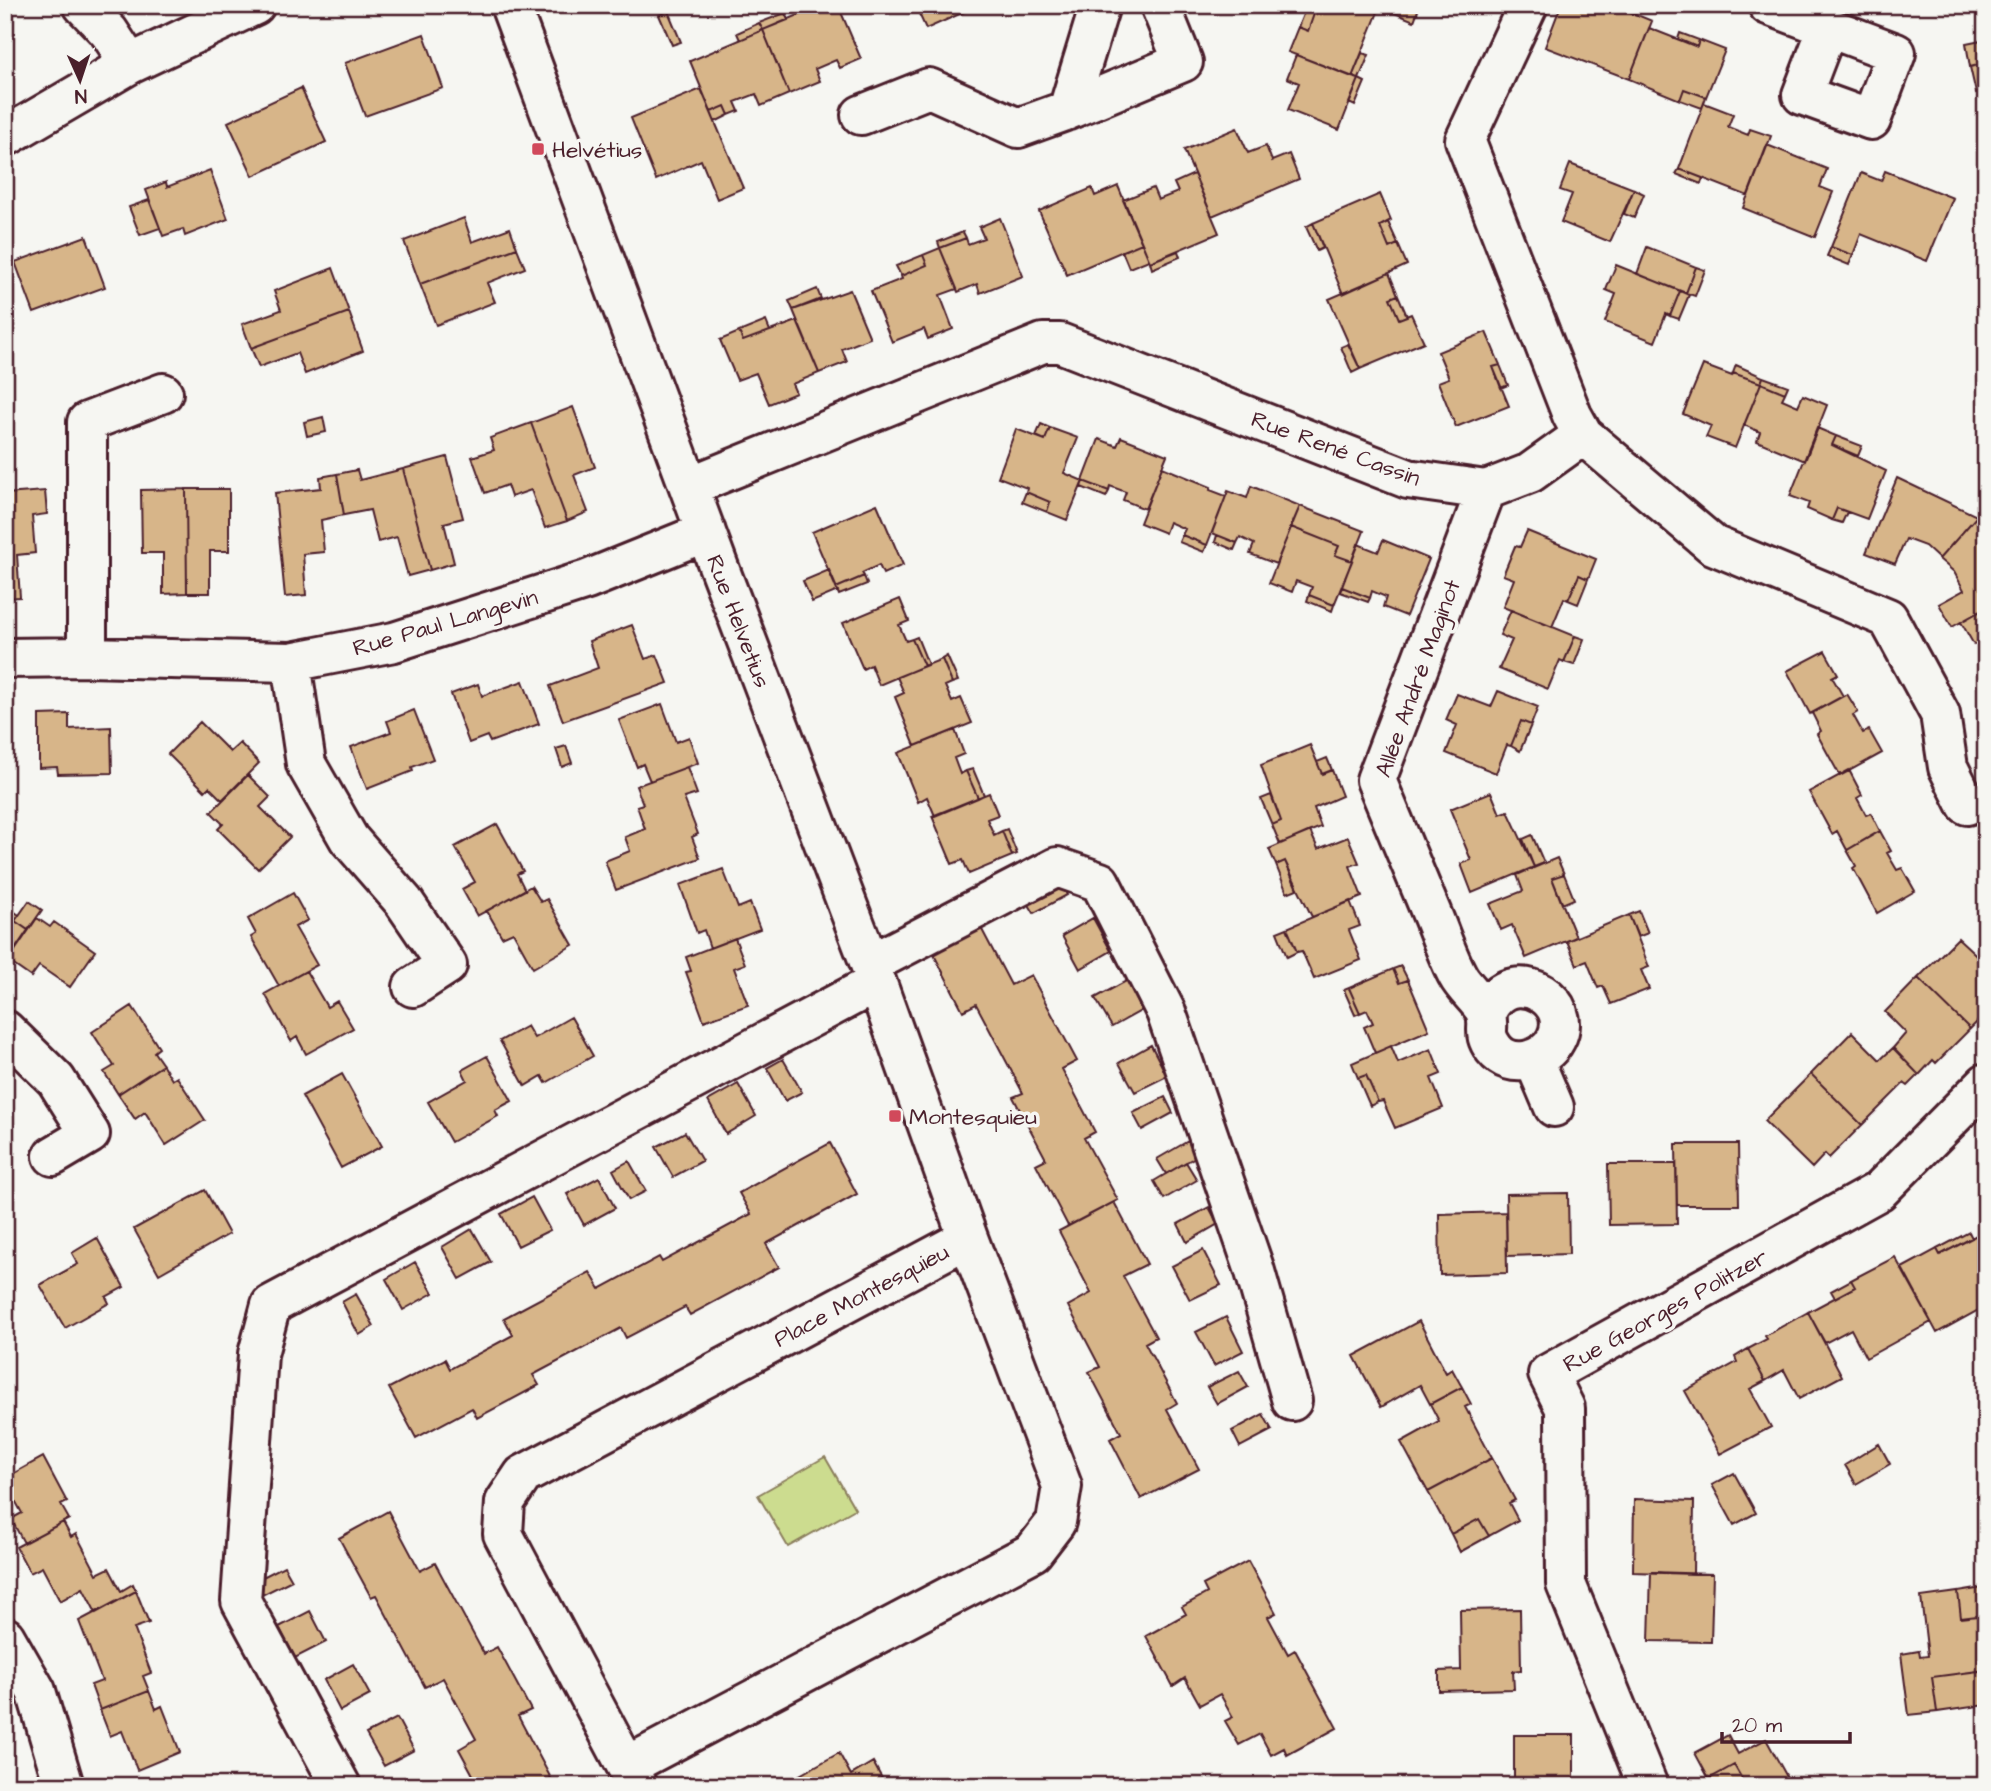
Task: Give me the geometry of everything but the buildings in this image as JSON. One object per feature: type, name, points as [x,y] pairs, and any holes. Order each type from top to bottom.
[{"type":"street","points":[[83,5],[109,32],[130,64]]},
{"type":"street","points":[[5,136],[130,64],[255,5]]},
{"type":"street","name":"Rue Helvetius","points":[[510,5],[873,974],[968,1238]]},
{"type":"street","points":[[1068,110],[1100,5]]},
{"type":"street","points":[[861,115],[929,88],[1018,128],[1068,110],[1183,62],[1160,5]]},
{"type":"street","points":[[1528,5],[1465,140],[1572,415],[1583,435],[1713,545],[1888,618],[1940,714],[1948,767],[1967,805]]},
{"type":"street","points":[[1768,5],[1828,27]]},
{"type":"street","name":"Rue René Cassin","points":[[690,486],[1042,343],[1060,342],[1408,479],[1486,490],[1530,473],[1583,435]]},
{"type":"street","points":[[86,657],[87,422],[163,393]]},
{"type":"street","name":"Allée André Maginot","points":[[1486,490],[1376,780],[1458,977],[1486,1013],[1485,1034],[1496,1051],[1514,1061],[1534,1060]]},
{"type":"street","name":"Rue Paul Langevin","points":[[5,658],[86,657],[291,662],[394,642],[587,580],[706,532]]},
{"type":"street","points":[[291,662],[306,764],[349,839],[404,902],[447,965],[413,987]]},
{"type":"street","points":[[341,1786],[241,1601],[258,1354],[271,1305],[873,974],[1057,867],[1100,881],[1166,1012],[1254,1268],[1292,1401]]},
{"type":"street","points":[[1486,1013],[1494,999],[1508,989],[1525,986],[1542,992],[1553,1004],[1560,1020],[1558,1037],[1549,1051],[1534,1060],[1555,1107]]},
{"type":"street","points":[[5,1030],[56,1080],[90,1134],[53,1156]]},
{"type":"street","name":"Rue Georges Politzer","points":[[1648,1786],[1566,1584],[1565,1408],[1548,1374],[1879,1191],[1986,1083]]},
{"type":"street","name":"Place Montesquieu","points":[[968,1238],[1062,1486],[1056,1522],[1033,1552],[632,1776],[503,1534],[505,1502],[523,1475],[968,1238]]},
{"type":"street","points":[[5,1637],[36,1691],[64,1786]]},
{"type":"green space","points":[[825,1457],[855,1509],[788,1547],[758,1495]]},
{"type":"place","name":"Helvétius","points":[[538,149]]},
{"type":"place","name":"Montesquieu","points":[[895,1116]]}]
